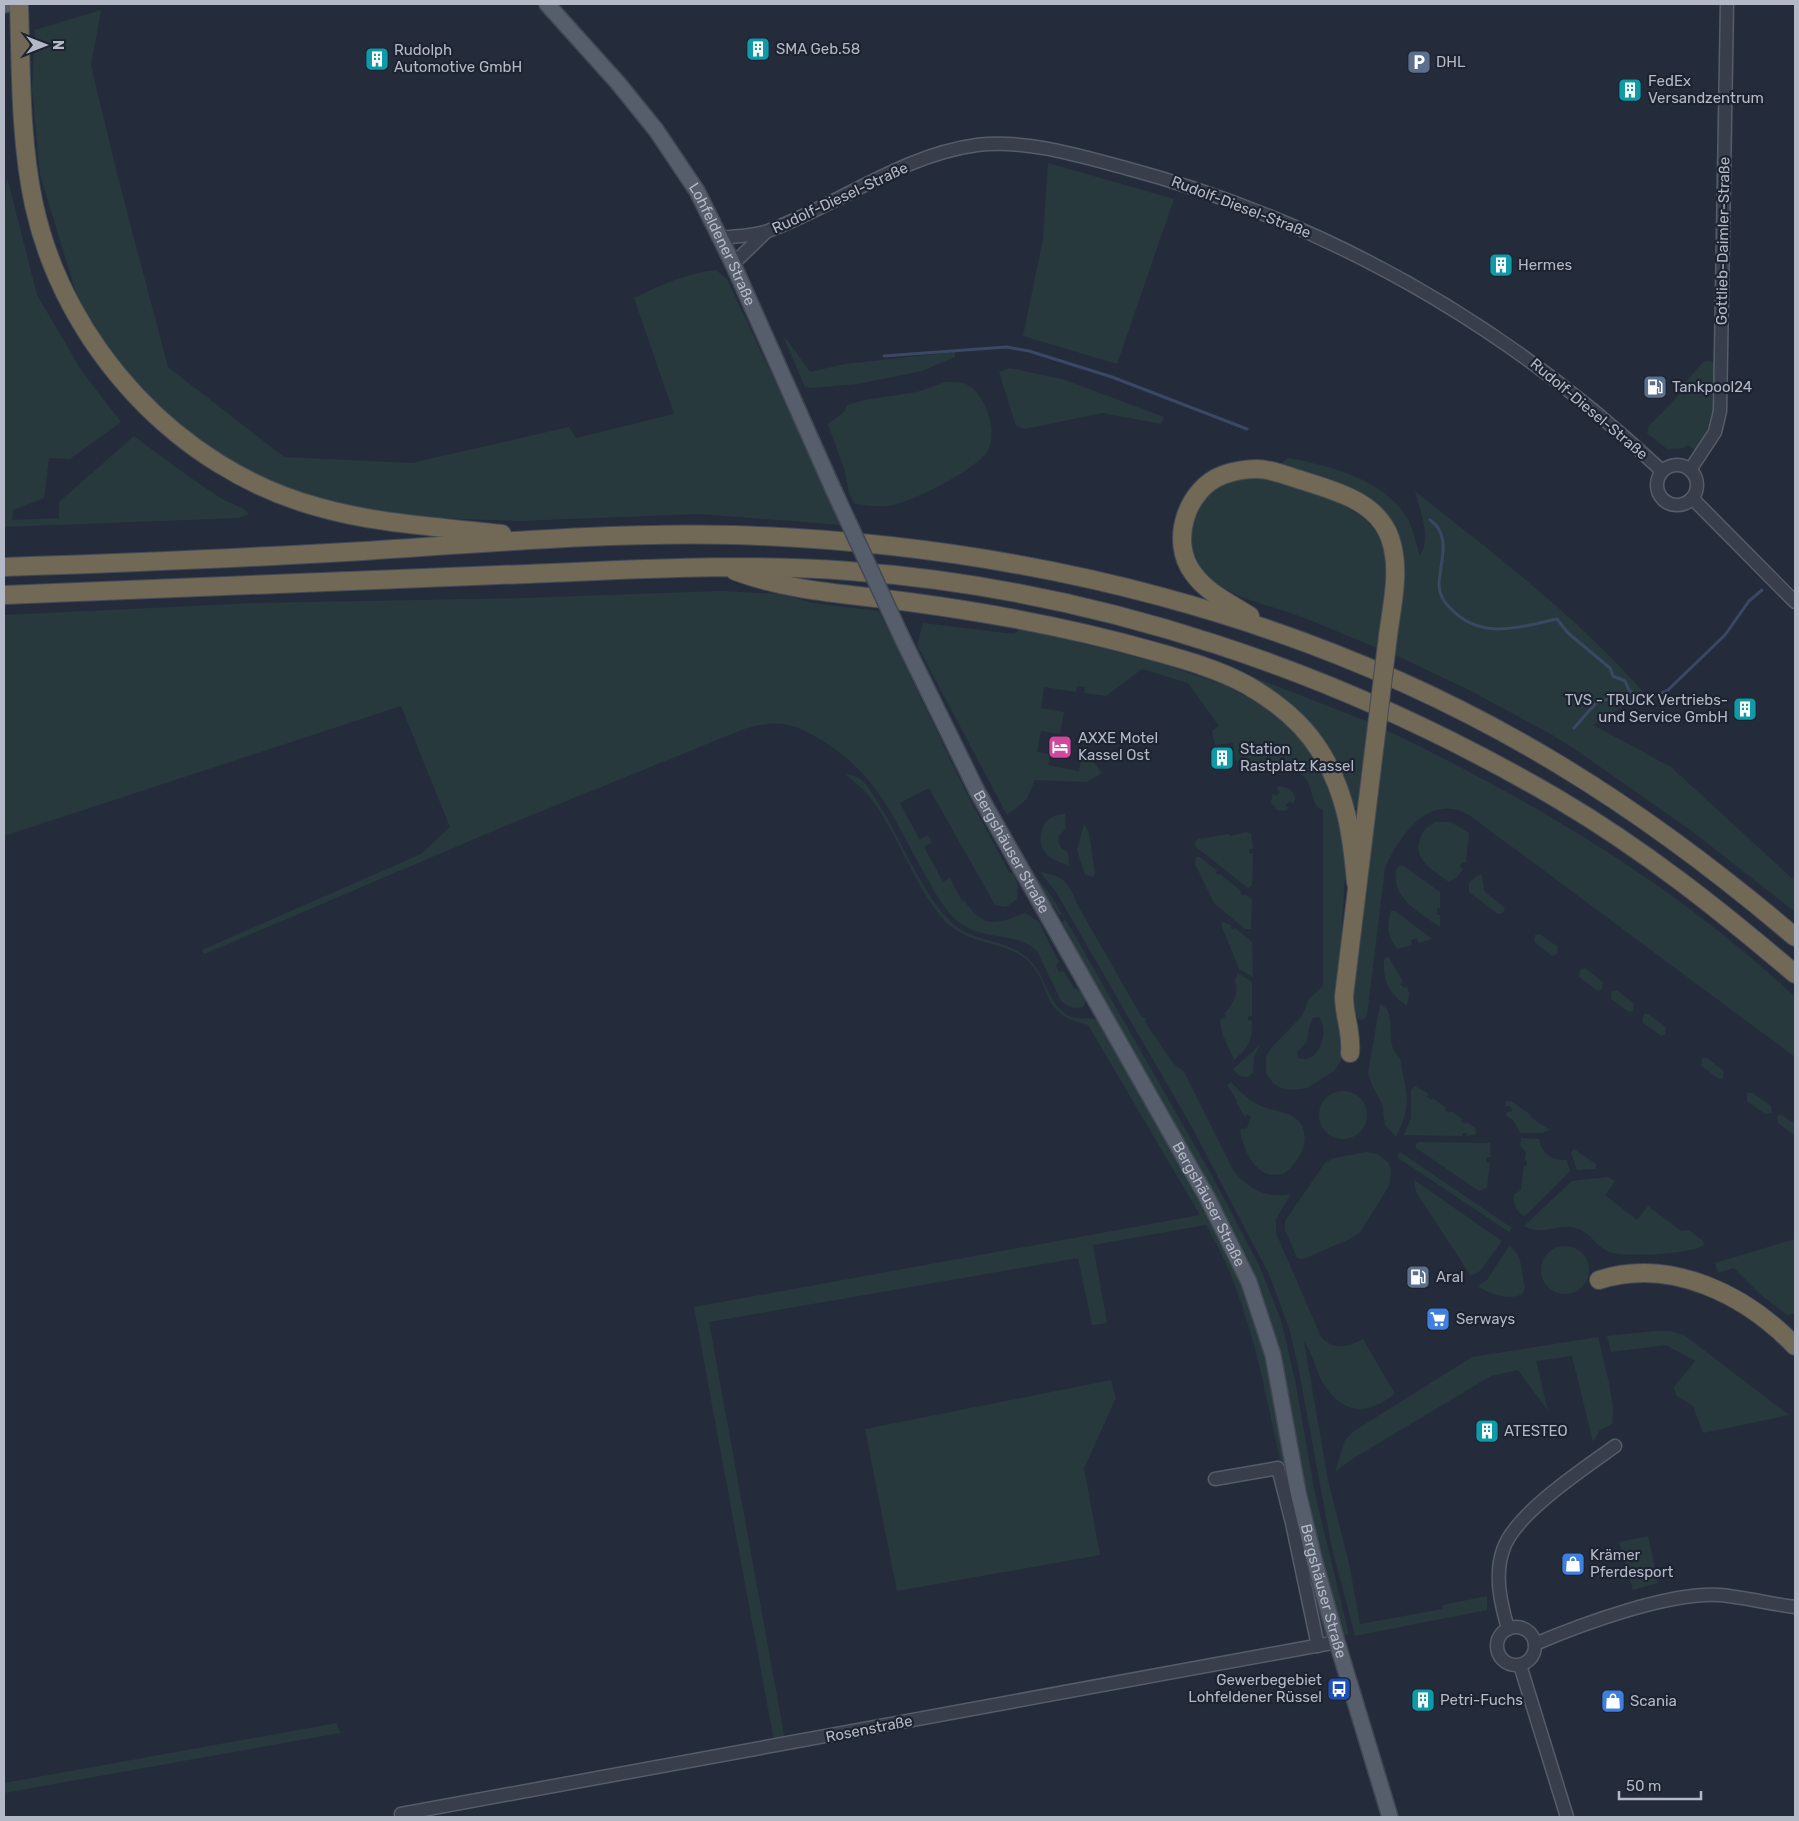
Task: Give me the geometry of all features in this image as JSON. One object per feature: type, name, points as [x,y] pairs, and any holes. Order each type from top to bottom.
[{"type":"highway","points":[[19,4],[27,168],[34,206],[45,244],[59,281],[87,332],[122,380],[148,408],[209,457],[279,494],[316,507],[354,516],[544,539]]},
{"type":"highway","points":[[1281,634],[1212,593],[1191,572],[1186,561],[1182,534],[1189,507],[1198,492],[1223,475],[1258,469],[1274,472],[1334,491],[1361,504],[1373,513],[1389,537],[1395,566],[1344,996],[1345,1014],[1352,1038],[1350,1053]]},
{"type":"highway","points":[[4,567],[237,559],[544,539],[665,535],[735,535],[827,540],[927,550],[1006,562],[1199,606],[1281,634],[1401,682],[1474,718],[1554,761],[1682,847],[1795,937]]},
{"type":"highway","points":[[723,566],[762,580],[828,593],[938,606],[1059,627],[1165,654],[1233,678],[1259,693],[1289,715],[1308,734],[1323,755],[1338,783],[1352,830],[1356,883]]},
{"type":"highway","points":[[4,595],[723,566],[854,571],[993,588],[1100,611],[1167,629],[1370,702],[1426,729],[1561,801],[1621,840],[1711,904],[1795,974]]},
{"type":"highway","points":[[1599,1280],[1630,1274],[1670,1276],[1701,1284],[1725,1293],[1760,1313],[1795,1346]]},
{"type":"main road","points":[[4,5],[9,4]]},
{"type":"main road","name":"Lohfeldener Straße","points":[[547,4],[618,83],[656,130],[697,191],[733,264],[903,640]]},
{"type":"main road","name":"Lohfeldener Straße","points":[[554,4],[566,26]]},
{"type":"main road","name":"Bergshäuser Straße","points":[[903,640],[977,791],[1204,1192],[1246,1274],[1263,1318],[1273,1355],[1298,1492],[1337,1642],[1390,1817]]},
{"type":"street","name":"Gottlieb-Daimler-Straße","points":[[1690,470],[1715,432],[1720,411],[1727,4]]},
{"type":"street","name":"Rudolf-Diesel-Straße","points":[[721,238],[766,232],[919,161],[971,146],[994,144],[1040,149],[1128,168],[1211,194],[1272,217],[1355,254],[1422,290],[1463,314],[1545,370],[1662,471]]},
{"type":"street","name":"Rudolf-Diesel-Straße","points":[[733,264],[766,232]]},
{"type":"street","name":"Rudolf-Diesel-Straße","points":[[1690,470],[1676,465],[1662,471],[1659,476],[1657,489],[1664,500],[1675,505],[1687,502],[1692,498]]},
{"type":"street","points":[[1690,470],[1697,483],[1692,498],[1795,602]]},
{"type":"street","points":[[1508,1629],[1499,1587],[1503,1548],[1512,1532],[1541,1502],[1615,1446]]},
{"type":"street","name":"Bergshäuser Straße","points":[[1215,1479],[1278,1468],[1292,1523],[1318,1646]]},
{"type":"street","points":[[1534,1644],[1565,1631],[1623,1613],[1691,1597],[1719,1595],[1795,1608]]},
{"type":"street","points":[[1508,1629],[1525,1630],[1533,1638],[1534,1644],[1533,1655],[1520,1665],[1509,1664],[1504,1661],[1498,1651],[1500,1636],[1508,1629]]},
{"type":"street","name":"Rosenstraße","points":[[401,1814],[1337,1642]]},
{"type":"street","points":[[1520,1665],[1567,1817]]},
{"type":"shaded area","points":[[101,10],[91,65],[117,174],[168,367],[284,457],[412,463],[569,427],[576,438],[674,414],[634,298],[684,277],[716,270],[727,279],[842,525],[699,514],[519,521],[386,516],[299,496],[247,474],[169,423],[119,366],[77,296],[40,175],[32,88],[35,30]]},
{"type":"shaded area","points":[[1048,163],[1174,199],[1117,364],[1023,336],[1043,239]]},
{"type":"shaded area","points":[[7,177],[37,295],[83,373],[121,422],[70,459],[49,458],[44,498],[13,510],[12,520],[59,518],[59,502],[134,436],[208,490],[249,514],[238,518],[4,527],[4,227]]},
{"type":"shaded area","points":[[784,338],[810,372],[845,364],[955,352],[955,357],[922,371],[857,384],[812,388],[805,387]]},
{"type":"shaded area","points":[[1703,362],[1714,363],[1716,368],[1716,392],[1714,412],[1708,430],[1695,450],[1688,445],[1683,448],[1667,449],[1647,433],[1649,426],[1680,394],[1678,391]]},
{"type":"shaded area","points":[[1010,368],[1062,379],[1164,417],[1161,424],[1103,413],[1024,429],[1016,426],[999,372]]},
{"type":"shaded area","points":[[946,382],[968,385],[980,397],[991,424],[992,434],[988,450],[972,466],[945,483],[916,497],[888,506],[855,504],[849,493],[845,471],[828,424],[844,412],[847,405],[864,400],[917,392]]},
{"type":"shaded area","points":[[1288,458],[1335,469],[1367,482],[1381,491],[1393,501],[1407,518],[1420,556],[1425,540],[1425,532],[1415,491],[1563,612],[1644,693],[1593,725],[1671,767],[1795,881],[1795,912],[1693,832],[1576,750],[1549,733],[1467,689],[1393,654],[1390,523],[1279,466]]},
{"type":"shaded area","points":[[1253,478],[1286,484],[1347,507],[1367,521],[1379,537],[1385,555],[1387,575],[1377,648],[1306,619],[1236,594],[1210,578],[1201,566],[1194,552],[1191,533],[1194,519],[1201,506],[1212,493],[1226,484]]},
{"type":"shaded area","points":[[720,591],[782,594],[812,603],[879,611],[965,790],[1009,872],[1014,874],[1018,886],[1017,899],[1006,907],[995,905],[929,788],[900,803],[920,840],[928,835],[932,842],[924,847],[943,882],[950,878],[962,901],[964,900],[978,916],[984,920],[998,922],[1025,913],[1039,922],[1059,963],[1056,965],[1059,972],[1064,971],[1073,987],[1087,996],[1084,1006],[1072,1007],[1061,1001],[1037,951],[1028,944],[1018,940],[975,931],[964,926],[954,918],[937,896],[882,799],[857,768],[842,754],[823,741],[794,726],[785,724],[767,724],[744,729],[505,826],[204,954],[202,950],[421,854],[450,827],[401,706],[4,836],[4,615],[255,603],[523,598]]},
{"type":"shaded area","points":[[923,623],[1014,634],[1022,628],[1153,661],[1225,685],[1273,711],[1304,740],[1333,788],[1346,859],[1338,988],[1344,1056],[1334,1071],[1307,1088],[1292,1090],[1281,1088],[1273,1083],[1266,1073],[1266,1056],[1272,1047],[1302,1016],[1309,999],[1323,986],[1323,810],[1316,805],[1306,779],[1297,772],[1267,761],[1244,764],[1243,760],[1235,761],[1233,743],[1215,745],[1212,731],[1219,726],[1188,683],[1142,669],[1106,696],[1084,693],[1085,687],[1077,686],[1076,692],[1044,687],[1041,708],[1064,712],[1060,734],[1041,731],[1037,752],[1050,754],[1048,765],[1079,771],[1081,759],[1092,760],[1102,773],[1087,782],[1035,780],[1027,799],[1007,815],[917,645]],"holes":[[[1319,1017],[1322,1023],[1323,1038],[1317,1052],[1312,1057],[1298,1058],[1297,1052],[1307,1042],[1313,1018]]]},
{"type":"shaded area","points":[[1248,675],[1369,722],[1357,808],[1353,808],[1344,781],[1247,679]]},
{"type":"shaded area","points":[[1384,729],[1494,785],[1547,815],[1600,847],[1701,917],[1795,997],[1795,1057],[1469,815],[1455,809],[1441,809],[1429,813],[1418,820],[1391,855],[1385,868],[1367,1016],[1363,1020],[1358,1019],[1348,996]]},
{"type":"shaded area","points":[[845,774],[858,778],[869,788],[920,880],[949,920],[966,932],[1005,945],[1024,955],[1037,969],[1062,1012],[1074,1018],[1101,1020],[1228,1249],[1267,1349],[1327,1635],[1325,1637],[1318,1630],[1250,1330],[1231,1276],[1220,1250],[1206,1225],[1093,1245],[1107,1323],[1092,1325],[1078,1258],[709,1322],[785,1740],[774,1741],[694,1307],[1200,1215],[1088,1025],[1072,1020],[1061,1014],[1054,1007],[1037,972],[1021,955],[965,935],[945,921],[923,891],[879,810],[865,792]]},
{"type":"shaded area","points":[[1279,786],[1290,789],[1295,800],[1293,804],[1290,801],[1286,805],[1289,808],[1285,811],[1277,810],[1271,802],[1273,793],[1276,796],[1280,792],[1276,788]]},
{"type":"shaded area","points":[[1065,814],[1066,828],[1059,836],[1058,841],[1060,846],[1068,852],[1069,866],[1047,855],[1041,842],[1042,828],[1046,822],[1057,815]]},
{"type":"shaded area","points":[[1436,822],[1451,822],[1469,833],[1466,863],[1462,862],[1460,867],[1463,869],[1457,877],[1449,882],[1426,864],[1419,853],[1418,846],[1423,833]]},
{"type":"shaded area","points":[[1084,824],[1089,833],[1095,874],[1093,877],[1085,875],[1077,850]]},
{"type":"shaded area","points":[[1246,832],[1251,834],[1253,849],[1250,849],[1249,853],[1253,854],[1252,885],[1248,888],[1196,847],[1195,842],[1198,839],[1229,834],[1230,836]]},
{"type":"shaded area","points":[[1196,857],[1200,857],[1217,871],[1215,873],[1220,874],[1241,891],[1240,893],[1243,896],[1245,894],[1252,900],[1251,929],[1245,929],[1214,903],[1195,864]]},
{"type":"shaded area","points":[[1402,865],[1440,892],[1440,908],[1437,908],[1437,915],[1440,915],[1440,927],[1415,910],[1402,896],[1396,879],[1397,868]]},
{"type":"shaded area","points":[[1040,872],[1061,878],[1068,886],[1141,1016],[1146,1018],[1145,1022],[1173,1063],[1184,1072],[1234,1172],[1247,1184],[1260,1192],[1274,1195],[1291,1194],[1276,1219],[1276,1233],[1321,1337],[1336,1346],[1347,1346],[1363,1339],[1395,1394],[1375,1406],[1365,1408],[1356,1409],[1339,1402],[1323,1383],[1304,1341],[1328,1481],[1349,1563],[1360,1624],[1443,1609],[1443,1605],[1487,1596],[1487,1610],[1355,1636],[1331,1544],[1290,1331],[1269,1274],[1189,1122],[1056,892]]},
{"type":"shaded area","points":[[1034,874],[1050,894],[1074,934],[1211,1174],[1259,1265],[1281,1320],[1295,1380],[1315,1494],[1349,1635],[1341,1634],[1303,1491],[1282,1362],[1263,1298],[1232,1229],[1071,942],[1073,941],[1062,922],[1065,920],[1061,914],[1059,915],[1053,905],[1050,906]]},
{"type":"shaded area","points":[[1478,875],[1482,875],[1484,891],[1505,908],[1503,913],[1498,914],[1469,892],[1469,883]]},
{"type":"shaded area","points":[[1391,911],[1395,911],[1432,939],[1418,943],[1417,938],[1411,940],[1412,945],[1398,949],[1394,945],[1389,931]]},
{"type":"shaded area","points":[[1222,921],[1232,926],[1230,928],[1233,930],[1235,928],[1252,942],[1253,977],[1239,969],[1221,924]]},
{"type":"shaded area","points":[[1540,934],[1558,947],[1557,954],[1552,956],[1534,942],[1535,935]]},
{"type":"shaded area","points":[[1388,956],[1403,981],[1400,984],[1404,988],[1407,986],[1409,994],[1407,1006],[1388,987],[1384,960]]},
{"type":"shaded area","points":[[1585,968],[1603,982],[1602,989],[1598,991],[1579,977],[1580,970]]},
{"type":"shaded area","points":[[1238,973],[1252,982],[1252,1016],[1248,1016],[1248,1020],[1252,1021],[1252,1028],[1249,1043],[1234,1060],[1222,1033],[1220,1020],[1226,1016],[1224,1014],[1235,998],[1235,980]]},
{"type":"shaded area","points":[[1617,990],[1634,1004],[1633,1011],[1629,1012],[1611,999],[1612,991]]},
{"type":"shaded area","points":[[1380,1004],[1389,1013],[1392,1045],[1400,1058],[1407,1098],[1405,1115],[1396,1137],[1385,1125],[1382,1104],[1368,1073]]},
{"type":"shaded area","points":[[1644,1014],[1648,1014],[1666,1027],[1665,1034],[1661,1036],[1642,1022]]},
{"type":"shaded area","points":[[1260,1045],[1254,1057],[1253,1073],[1248,1077],[1239,1076],[1233,1069]]},
{"type":"shaded area","points":[[1702,1058],[1707,1058],[1724,1071],[1723,1078],[1719,1079],[1701,1066]]},
{"type":"shaded area","points":[[1231,1082],[1245,1096],[1257,1104],[1290,1115],[1301,1124],[1305,1136],[1303,1149],[1294,1164],[1287,1171],[1278,1175],[1267,1174],[1255,1165],[1250,1158],[1243,1143],[1240,1129],[1247,1128],[1251,1117],[1247,1114],[1245,1117],[1236,1102],[1227,1085]]},
{"type":"shaded area","points":[[1415,1086],[1429,1094],[1427,1097],[1431,1100],[1433,1098],[1446,1108],[1445,1110],[1449,1113],[1451,1111],[1462,1119],[1461,1122],[1465,1124],[1467,1122],[1476,1129],[1476,1134],[1467,1136],[1467,1133],[1462,1133],[1462,1136],[1404,1135],[1411,1118],[1411,1090]]},
{"type":"shaded area","points":[[1338,1091],[1348,1091],[1360,1098],[1367,1110],[1367,1120],[1360,1132],[1348,1139],[1338,1139],[1330,1135],[1323,1128],[1319,1120],[1319,1110],[1323,1102],[1330,1095]]},
{"type":"shaded area","points":[[1747,1093],[1753,1093],[1771,1106],[1772,1113],[1765,1114],[1747,1101]]},
{"type":"shaded area","points":[[1506,1101],[1511,1101],[1531,1115],[1530,1117],[1550,1130],[1542,1133],[1520,1133],[1514,1121],[1507,1116],[1506,1113],[1512,1111],[1510,1106],[1505,1107]]},
{"type":"shaded area","points":[[1780,1114],[1795,1124],[1795,1136],[1778,1123],[1777,1117]]},
{"type":"shaded area","points":[[1521,1138],[1539,1139],[1548,1156],[1567,1160],[1570,1171],[1525,1216],[1517,1210],[1514,1197],[1514,1194],[1521,1190],[1524,1166],[1527,1166],[1527,1161],[1525,1160],[1526,1152],[1520,1146]]},
{"type":"shaded area","points":[[1420,1142],[1490,1143],[1491,1157],[1486,1157],[1486,1163],[1490,1163],[1487,1187],[1479,1191],[1416,1148],[1416,1144]]},
{"type":"shaded area","points":[[1574,1149],[1596,1164],[1596,1169],[1577,1170],[1571,1153]]},
{"type":"shaded area","points":[[1367,1152],[1377,1154],[1388,1162],[1391,1170],[1389,1186],[1360,1232],[1350,1239],[1303,1259],[1297,1258],[1285,1230],[1285,1221],[1325,1163],[1334,1158]]},
{"type":"shaded area","points":[[1400,1152],[1512,1228],[1509,1232],[1397,1157]]},
{"type":"shaded area","points":[[1608,1177],[1615,1181],[1605,1195],[1637,1220],[1648,1206],[1681,1231],[1689,1230],[1703,1241],[1704,1245],[1673,1253],[1618,1254],[1605,1250],[1584,1232],[1572,1227],[1536,1230],[1524,1226],[1572,1181]]},
{"type":"shaded area","points":[[1414,1180],[1502,1241],[1480,1271],[1471,1276],[1416,1192]]},
{"type":"shaded area","points":[[1795,1239],[1795,1313],[1787,1315],[1761,1295],[1734,1268],[1718,1273],[1715,1263]]},
{"type":"shaded area","points":[[1509,1246],[1518,1255],[1520,1260],[1525,1288],[1522,1294],[1505,1297],[1487,1292],[1478,1286],[1487,1280]]},
{"type":"shaded area","points":[[1560,1246],[1570,1246],[1582,1253],[1589,1265],[1589,1275],[1582,1287],[1570,1294],[1560,1294],[1552,1290],[1545,1283],[1541,1275],[1541,1265],[1545,1257],[1552,1250]]},
{"type":"shaded area","points":[[1671,1331],[1684,1335],[1789,1415],[1703,1433],[1693,1406],[1676,1395],[1674,1387],[1695,1361],[1666,1345],[1611,1352],[1607,1336]]},
{"type":"shaded area","points":[[1598,1337],[1613,1409],[1612,1424],[1600,1430],[1593,1442],[1572,1356],[1536,1361],[1548,1411],[1518,1370],[1491,1376],[1352,1459],[1335,1472],[1345,1440],[1354,1431],[1472,1357]]},
{"type":"shaded area","points":[[1111,1380],[1116,1398],[1084,1468],[1100,1555],[897,1591],[865,1429]]},
{"type":"shaded area","points":[[1648,1536],[1658,1583],[1633,1590],[1619,1542]]},
{"type":"shaded area","points":[[337,1723],[340,1733],[4,1793],[4,1783]]},
{"type":"waterway","points":[[884,356],[1006,347],[1029,351],[1112,377],[1247,429]]},
{"type":"waterway","points":[[1430,520],[1437,526],[1443,541],[1439,588],[1443,600],[1462,618],[1474,625],[1501,629],[1557,619],[1568,633],[1610,668],[1613,676],[1625,681],[1629,690],[1636,696]]},
{"type":"waterway","points":[[1574,728],[1596,703],[1618,696],[1653,697],[1668,690],[1725,635],[1749,601],[1762,590]]},
{"type":"place","name":"SMA Geb.58","points":[[758,49]]},
{"type":"place","name":"Rudolph Automotive GmbH","points":[[377,59]]},
{"type":"place","name":"DHL","points":[[1419,62]]},
{"type":"place","name":"FedEx Versandzentrum","points":[[1630,90]]},
{"type":"place","name":"Hermes","points":[[1501,265]]},
{"type":"place","name":"Tankpool24","points":[[1655,387]]},
{"type":"place","name":"TVS - TRUCK Vertriebs- und Service GmbH","points":[[1745,709]]},
{"type":"place","name":"AXXE Motel Kassel Ost","points":[[1060,747]]},
{"type":"place","name":"Station Rastplatz Kassel","points":[[1222,758]]},
{"type":"place","name":"Aral","points":[[1418,1277]]},
{"type":"place","name":"Serways","points":[[1438,1319]]},
{"type":"place","name":"ATESTEO","points":[[1487,1431]]},
{"type":"place","name":"Krämer Pferdesport","points":[[1573,1564]]},
{"type":"place","name":"Gewerbegebiet Lohfeldener Rüssel","points":[[1339,1689]]},
{"type":"place","name":"Petri-Fuchs","points":[[1423,1700]]},
{"type":"place","name":"Scania","points":[[1613,1701]]}]
